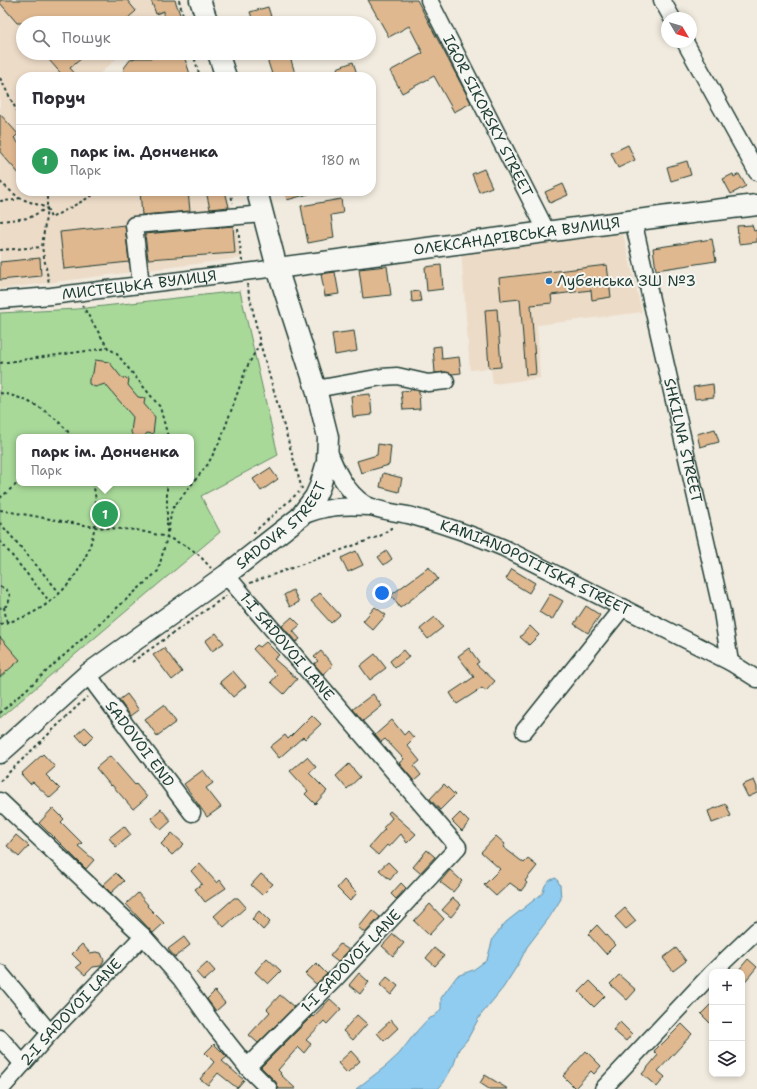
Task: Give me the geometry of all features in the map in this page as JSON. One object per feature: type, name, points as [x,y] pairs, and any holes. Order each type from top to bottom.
[{"type":"main road","points":[[200,0],[206,16]]},
{"type":"main road","points":[[220,60],[224,72]]},
{"type":"main road","name":"SADOVA STREET","points":[[0,753],[93,680],[232,582],[300,517],[315,497],[324,474],[328,450],[328,437],[316,389],[277,268],[258,196]]},
{"type":"main road","name":"ОЛЕКСАНДРІВСЬКА ВУЛИЦЯ","points":[[277,268],[757,204]]},
{"type":"street","name":"IGOR SIKORSKY STREET","points":[[429,0],[547,232]]},
{"type":"street","points":[[662,0],[669,12]]},
{"type":"street","points":[[688,48],[757,172]]},
{"type":"street","points":[[141,284],[134,225],[263,214]]},
{"type":"street","name":"SHKILNA STREET","points":[[633,220],[720,604],[730,662]]},
{"type":"street","name":"МИСТЕЦЬКА ВУЛИЦЯ","points":[[0,300],[51,296],[277,268]]},
{"type":"street","points":[[316,389],[382,377],[397,376],[428,384],[446,381]]},
{"type":"street","name":"KAMIANOPOTITSKA STREET","points":[[328,450],[339,476],[356,496],[366,504],[373,507],[410,515],[472,534],[498,545],[730,662],[757,679]]},
{"type":"street","points":[[300,517],[327,507],[373,507]]},
{"type":"street","name":"1-I SADOVOI LANE","points":[[232,582],[458,847],[334,980],[247,1067]]},
{"type":"street","points":[[524,731],[623,607]]},
{"type":"street","name":"SADOVOI END","points":[[93,680],[192,813]]},
{"type":"street","points":[[0,801],[143,936],[181,979],[216,1028],[247,1067],[268,1089]]},
{"type":"street","points":[[717,969],[757,930]]},
{"type":"street","name":"2-I SADOVOI LANE","points":[[0,1089],[50,1033],[143,936]]},
{"type":"street","points":[[0,973],[50,1033]]},
{"type":"street","points":[[603,1089],[709,977]]},
{"type":"street","points":[[0,1038],[23,1064]]},
{"type":"path","points":[[179,0],[183,16]]},
{"type":"path","points":[[195,60],[199,72]]},
{"type":"path","points":[[0,78],[16,109]]},
{"type":"path","points":[[0,182],[16,195]]},
{"type":"path","points":[[17,196],[47,208],[51,218],[92,196]]},
{"type":"path","points":[[47,196],[42,247],[51,296]]},
{"type":"path","points":[[231,196],[236,216],[244,272],[260,343],[302,489],[251,535]]},
{"type":"path","points":[[0,201],[16,200],[19,198]]},
{"type":"path","points":[[0,221],[29,218],[47,208]]},
{"type":"path","points":[[0,250],[42,247]]},
{"type":"path","points":[[80,301],[108,348],[116,353],[160,407],[167,434]]},
{"type":"path","points":[[194,482],[208,464],[221,439],[246,369],[260,343]]},
{"type":"path","points":[[0,363],[108,348]]},
{"type":"path","points":[[0,393],[34,404],[59,423],[69,434]]},
{"type":"path","points":[[0,498],[16,485]]},
{"type":"path","points":[[0,624],[7,623],[30,614],[50,602],[72,580],[81,567],[88,552],[95,527],[96,506],[93,486]]},
{"type":"path","points":[[167,486],[167,537]]},
{"type":"path","points":[[0,713],[158,571],[167,537],[172,509],[190,486]]},
{"type":"path","points":[[0,510],[95,527],[136,530],[167,537],[188,547],[198,554],[211,567],[232,582]]},
{"type":"path","points":[[129,665],[232,582],[380,536],[410,515]]},
{"type":"path","points":[[0,523],[60,593]]},
{"type":"path","points":[[0,541],[50,602]]},
{"type":"path","points":[[0,587],[5,589],[10,595],[9,603],[0,608]]},
{"type":"path","points":[[4,607],[7,623]]},
{"type":"path","points":[[0,781],[93,680]]},
{"type":"shaded area","points":[[0,0],[175,0],[177,12],[171,16],[16,16],[16,60],[115,60],[102,72],[16,72],[16,196],[228,196],[235,222],[241,258],[0,289]]},
{"type":"shaded area","name":"Лубенська ЗШ №3","points":[[623,234],[642,312],[537,325],[540,378],[493,384],[491,368],[470,370],[461,250]]},
{"type":"green space","points":[[240,291],[278,455],[201,496],[220,532],[0,718],[0,313],[77,309]]},
{"type":"water","points":[[556,878],[560,885],[561,899],[527,947],[503,988],[480,1016],[467,1040],[459,1049],[454,1064],[444,1082],[438,1089],[356,1089],[399,1054],[428,1019],[435,1016],[441,1009],[441,998],[457,976],[473,970],[487,960],[493,938],[506,922],[543,893],[544,887],[547,883]]},
{"type":"building","points":[[0,0],[127,0],[136,11],[130,16],[16,16],[16,22],[0,3]]},
{"type":"building","points":[[151,0],[175,0],[181,16],[164,16],[164,11],[156,14]]},
{"type":"building","points":[[368,0],[417,0],[471,103],[454,112],[434,76],[402,93],[390,71],[423,53],[409,26],[389,37]]},
{"type":"building","points":[[268,7],[271,16],[251,16],[250,12]]},
{"type":"building","points":[[49,60],[80,60],[70,68],[74,72],[60,72]]},
{"type":"building","points":[[130,60],[185,60],[189,72],[123,72],[124,68]]},
{"type":"building","points":[[267,60],[291,60],[295,72],[271,72]]},
{"type":"building","points":[[353,62],[356,72],[338,72],[337,68]]},
{"type":"building","points":[[0,114],[16,132],[16,136],[14,138],[16,140],[16,170],[0,152]]},
{"type":"building","points":[[628,145],[635,160],[618,168],[611,153]]},
{"type":"building","points":[[687,161],[691,175],[671,181],[667,167]]},
{"type":"building","points":[[484,169],[492,187],[479,192],[472,174]]},
{"type":"building","points":[[733,174],[734,177],[739,174],[746,186],[731,194],[723,179]]},
{"type":"building","points":[[563,184],[568,195],[550,203],[545,192]]},
{"type":"building","points":[[140,196],[188,196],[190,211],[142,215]]},
{"type":"building","points":[[207,196],[226,196],[229,207],[210,209]]},
{"type":"building","points":[[286,196],[301,196],[287,200]]},
{"type":"building","points":[[341,199],[343,213],[331,215],[334,238],[308,243],[301,206]]},
{"type":"building","points":[[125,225],[129,262],[64,269],[60,232]]},
{"type":"building","points":[[752,225],[754,231],[757,230],[757,242],[739,244],[737,226]]},
{"type":"building","points":[[233,226],[235,253],[148,259],[145,234]]},
{"type":"building","points":[[712,239],[716,261],[656,270],[653,248]]},
{"type":"building","points":[[40,258],[41,276],[0,280],[0,262]]},
{"type":"building","points":[[441,265],[443,289],[427,291],[425,267]]},
{"type":"building","points":[[607,265],[611,297],[592,300],[591,290],[551,295],[552,303],[531,305],[536,374],[526,375],[520,299],[501,301],[499,278]]},
{"type":"building","points":[[387,266],[391,295],[363,298],[359,269]]},
{"type":"building","points":[[335,272],[339,294],[325,296],[321,274]]},
{"type":"building","points":[[419,291],[421,301],[412,302],[411,292]]},
{"type":"building","points":[[497,309],[501,367],[489,368],[485,310]]},
{"type":"building","points":[[354,331],[357,351],[335,355],[332,334]]},
{"type":"building","points":[[441,346],[442,359],[459,357],[461,373],[435,373],[433,347]]},
{"type":"building","points":[[95,360],[109,362],[122,378],[129,379],[128,385],[138,397],[145,398],[144,404],[155,417],[153,434],[132,434],[133,417],[105,384],[95,387],[89,384],[89,379],[93,373]]},
{"type":"building","points":[[713,384],[714,397],[695,399],[693,387]]},
{"type":"building","points":[[401,391],[419,391],[420,409],[403,410]]},
{"type":"building","points":[[370,394],[372,415],[353,417],[351,396]]},
{"type":"building","points":[[715,429],[719,442],[700,447],[697,434]]},
{"type":"building","points":[[378,444],[391,446],[389,465],[361,473],[357,461],[377,455]]},
{"type":"building","points":[[270,468],[278,479],[261,491],[253,479]]},
{"type":"building","points":[[383,473],[402,478],[399,492],[380,487]]},
{"type":"building","points":[[356,551],[363,565],[348,572],[341,558]]},
{"type":"building","points":[[387,551],[392,559],[384,565],[378,557]]},
{"type":"building","points":[[429,567],[438,579],[400,608],[391,595]]},
{"type":"building","points":[[512,569],[535,583],[529,593],[506,579]]},
{"type":"building","points":[[293,590],[299,602],[290,607],[284,595]]},
{"type":"building","points":[[320,593],[340,615],[331,623],[311,601]]},
{"type":"building","points":[[550,594],[563,601],[552,620],[539,612]]},
{"type":"building","points":[[586,606],[600,615],[588,633],[574,624]]},
{"type":"building","points":[[375,607],[386,615],[373,630],[363,621]]},
{"type":"building","points":[[292,617],[300,625],[293,631],[300,639],[296,642],[282,626]]},
{"type":"building","points":[[435,617],[443,627],[428,639],[420,629]]},
{"type":"building","points":[[530,626],[539,635],[529,645],[520,637]]},
{"type":"building","points":[[216,633],[224,643],[212,651],[205,641]]},
{"type":"building","points":[[0,637],[20,660],[0,677]]},
{"type":"building","points":[[266,642],[279,655],[274,659],[297,679],[284,694],[271,682],[277,675],[253,649],[257,645],[260,647]]},
{"type":"building","points":[[164,648],[182,672],[172,680],[153,655]]},
{"type":"building","points":[[469,648],[479,662],[476,664],[495,681],[486,691],[482,688],[457,704],[450,693],[474,677],[458,656]]},
{"type":"building","points":[[403,650],[409,657],[395,668],[390,661]]},
{"type":"building","points":[[321,651],[333,665],[323,674],[314,664],[318,661],[314,657]]},
{"type":"building","points":[[375,654],[386,668],[370,680],[360,666]]},
{"type":"building","points":[[233,671],[246,686],[233,697],[220,682]]},
{"type":"building","points":[[127,694],[139,710],[131,716],[119,700]]},
{"type":"building","points":[[373,694],[382,706],[363,721],[353,709]]},
{"type":"building","points":[[164,705],[176,722],[157,736],[145,719]]},
{"type":"building","points":[[312,715],[321,724],[305,739],[303,737],[279,758],[270,747],[285,735],[288,739]]},
{"type":"building","points":[[392,720],[404,735],[408,731],[414,738],[407,745],[420,761],[414,766],[421,775],[414,781],[399,763],[404,759],[385,739],[381,742],[375,735]]},
{"type":"building","points":[[85,727],[94,736],[85,745],[76,735]]},
{"type":"building","points":[[43,754],[55,767],[46,775],[60,789],[50,798],[33,782],[30,784],[21,774]]},
{"type":"building","points":[[110,756],[147,797],[133,809],[96,768]]},
{"type":"building","points":[[307,757],[316,767],[309,773],[327,791],[315,804],[305,794],[308,791],[290,771]]},
{"type":"building","points":[[349,764],[360,777],[347,789],[336,776]]},
{"type":"building","points":[[203,770],[213,783],[206,788],[221,807],[207,817],[184,784]]},
{"type":"building","points":[[754,780],[757,787],[757,793],[748,797],[742,785]]},
{"type":"building","points":[[444,784],[455,795],[440,810],[430,799]]},
{"type":"building","points":[[726,804],[731,816],[712,823],[708,811]]},
{"type":"building","points":[[53,808],[64,819],[61,822],[82,843],[78,846],[94,860],[86,869],[39,823]]},
{"type":"building","points":[[161,809],[171,821],[161,830],[151,818]]},
{"type":"building","points":[[390,811],[416,834],[407,843],[401,834],[389,847],[387,845],[378,855],[369,847],[385,829],[383,828],[392,818],[388,813]]},
{"type":"building","points":[[460,813],[469,822],[462,831],[452,821]]},
{"type":"building","points":[[124,826],[131,835],[116,847],[109,838]]},
{"type":"building","points":[[172,833],[184,844],[172,855],[161,844]]},
{"type":"building","points":[[16,835],[29,846],[19,857],[7,846]]},
{"type":"building","points":[[496,836],[505,844],[503,847],[524,863],[528,859],[537,866],[525,881],[527,883],[521,891],[510,883],[496,896],[484,885],[500,869],[481,852]]},
{"type":"building","points":[[427,850],[435,857],[420,873],[413,867]]},
{"type":"building","points":[[388,862],[397,871],[390,880],[379,870]]},
{"type":"building","points":[[199,863],[217,883],[220,880],[226,888],[205,902],[195,889],[202,884],[191,871]]},
{"type":"building","points":[[450,870],[462,881],[453,892],[440,882]]},
{"type":"building","points":[[116,873],[124,881],[111,893],[103,885]]},
{"type":"building","points":[[261,874],[273,884],[262,895],[251,885]]},
{"type":"building","points":[[344,880],[357,893],[350,901],[337,888]]},
{"type":"building","points":[[401,883],[406,888],[396,899],[391,894]]},
{"type":"building","points":[[138,893],[148,905],[147,906],[164,923],[153,933],[126,904]]},
{"type":"building","points":[[234,898],[238,898],[246,907],[224,927],[214,916]]},
{"type":"building","points":[[453,898],[461,905],[451,917],[442,910]]},
{"type":"building","points":[[430,904],[444,919],[429,935],[414,921]]},
{"type":"building","points":[[625,908],[636,921],[626,929],[615,917]]},
{"type":"building","points":[[372,910],[380,917],[365,933],[358,927]]},
{"type":"building","points":[[259,911],[270,922],[263,930],[252,919]]},
{"type":"building","points":[[597,925],[615,945],[606,954],[588,934]]},
{"type":"building","points":[[393,934],[404,943],[393,956],[382,946]]},
{"type":"building","points":[[184,937],[190,945],[175,957],[168,949]]},
{"type":"building","points":[[82,944],[90,953],[101,953],[104,960],[101,966],[93,967],[85,975],[76,967],[81,963],[72,954]]},
{"type":"building","points":[[340,944],[349,950],[338,962],[330,956]]},
{"type":"building","points":[[434,948],[444,956],[435,966],[426,958]]},
{"type":"building","points":[[676,948],[686,961],[673,971],[663,958]]},
{"type":"building","points":[[267,958],[281,971],[268,984],[255,972]]},
{"type":"building","points":[[748,959],[757,967],[745,981],[745,969],[740,969]]},
{"type":"building","points":[[207,962],[215,971],[204,981],[196,972]]},
{"type":"building","points":[[316,963],[327,974],[316,984],[305,974]]},
{"type":"building","points":[[359,973],[369,982],[360,994],[349,985]]},
{"type":"building","points":[[619,975],[636,990],[627,1000],[610,984]]},
{"type":"building","points":[[387,977],[398,986],[391,995],[380,985]]},
{"type":"building","points":[[590,981],[605,996],[594,1007],[579,992]]},
{"type":"building","points":[[215,991],[225,1003],[216,1011],[207,999]]},
{"type":"building","points":[[280,995],[294,1007],[258,1043],[249,1035],[270,1012],[267,1009]]},
{"type":"building","points":[[330,999],[341,1009],[327,1024],[324,1021],[306,1040],[311,1044],[304,1053],[298,1047],[278,1070],[281,1073],[280,1074],[296,1089],[279,1089],[276,1082],[261,1067]]},
{"type":"building","points":[[709,1006],[709,1022],[701,1014]]},
{"type":"building","points":[[357,1015],[367,1024],[353,1040],[343,1031]]},
{"type":"building","points":[[391,1020],[398,1028],[384,1041],[377,1033]]},
{"type":"building","points":[[620,1022],[632,1034],[626,1041],[613,1030]]},
{"type":"building","points":[[682,1024],[692,1034],[658,1071],[665,1077],[657,1087],[642,1074],[658,1055],[654,1051]]},
{"type":"building","points":[[214,1044],[227,1057],[222,1061],[244,1080],[237,1088],[218,1073],[208,1085],[200,1079],[214,1062],[205,1053]]},
{"type":"building","points":[[351,1051],[360,1061],[347,1073],[338,1063]]},
{"type":"building","points":[[586,1051],[601,1066],[594,1074],[591,1071],[575,1088],[563,1076]]},
{"type":"building","points":[[485,1075],[508,1089],[489,1089],[480,1083]]},
{"type":"place","name":"Лубенська ЗШ №3","points":[[549,281]]},
{"type":"place","name":"парк ім. Донченка","points":[[105,514]]}]
